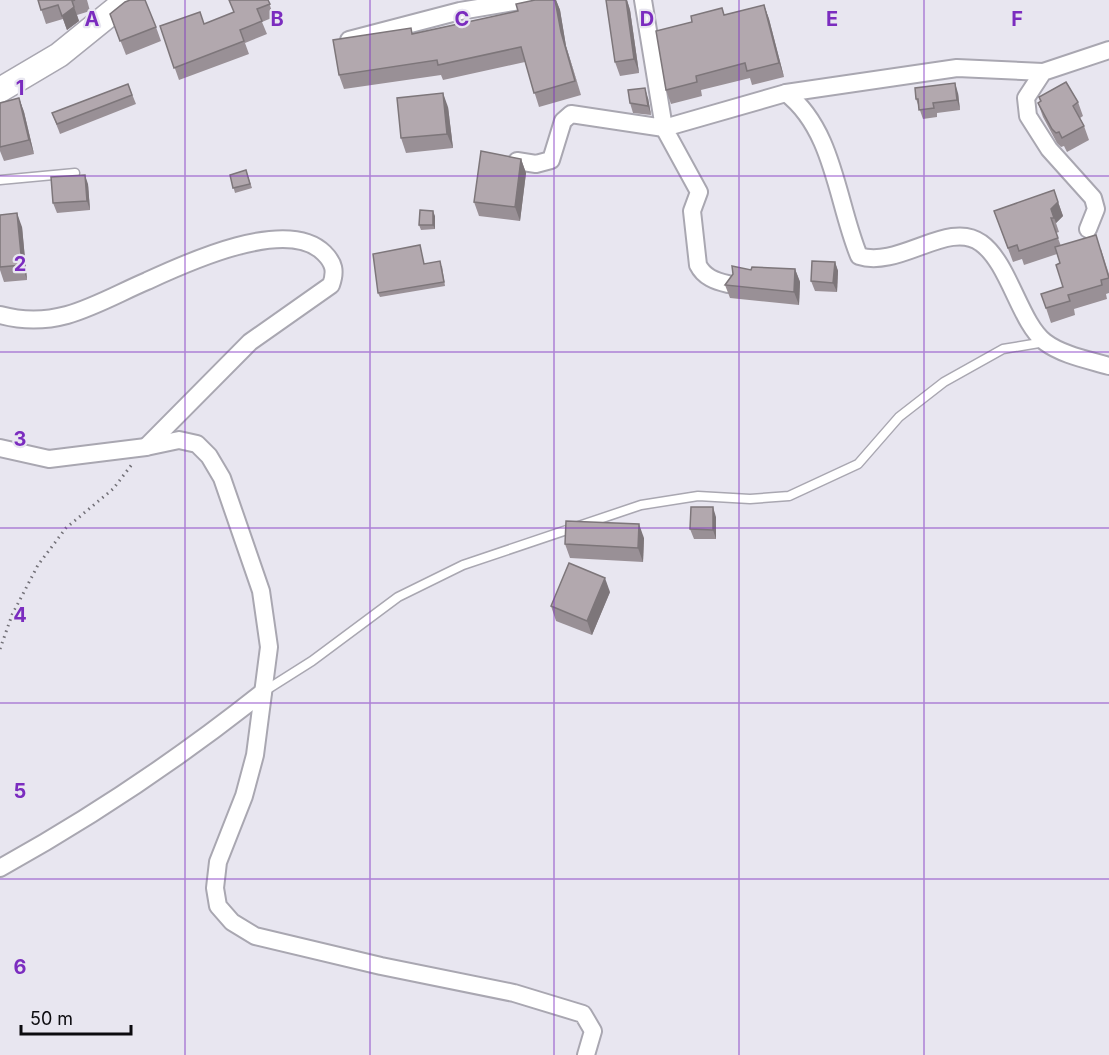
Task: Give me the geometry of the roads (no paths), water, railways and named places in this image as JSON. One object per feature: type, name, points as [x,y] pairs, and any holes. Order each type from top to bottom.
[{"type":"main road","points":[[0,90],[59,55],[127,0]]},
{"type":"street","points":[[346,40],[460,11],[526,0]]},
{"type":"street","points":[[643,0],[664,128],[699,192],[692,211],[698,264],[701,272],[728,284]]},
{"type":"street","points":[[518,161],[536,164],[551,160],[563,121],[571,114],[664,128],[786,93],[957,68],[1043,72],[1109,50]]},
{"type":"street","points":[[1043,72],[1026,99],[1028,116],[1049,149],[1094,198],[1096,209],[1088,229]]},
{"type":"street","points":[[786,93],[804,107],[821,139],[859,256],[884,260],[951,237],[967,236],[974,239],[982,243],[1006,277],[1030,323],[1045,342],[1109,366]]},
{"type":"street","points":[[0,315],[42,321],[69,315],[172,269],[245,243],[276,238],[300,241],[320,249],[332,261],[334,276],[331,285],[250,342],[146,447]]},
{"type":"street","points":[[0,448],[49,459],[146,447],[178,440],[197,444],[209,456],[222,478],[261,591],[269,647],[255,755],[244,795],[218,862],[214,888],[218,906],[232,922],[255,936],[381,966],[514,993],[583,1014],[593,1031],[586,1055]]},
{"type":"street","points":[[0,868],[53,838],[195,747],[263,693]]},
{"type":"lane","points":[[0,180],[75,172]]},
{"type":"lane","points":[[263,693],[312,661],[398,597],[462,565],[640,506],[698,496],[750,500],[789,496],[858,464],[899,417],[944,381],[1004,349],[1045,342]]}]
